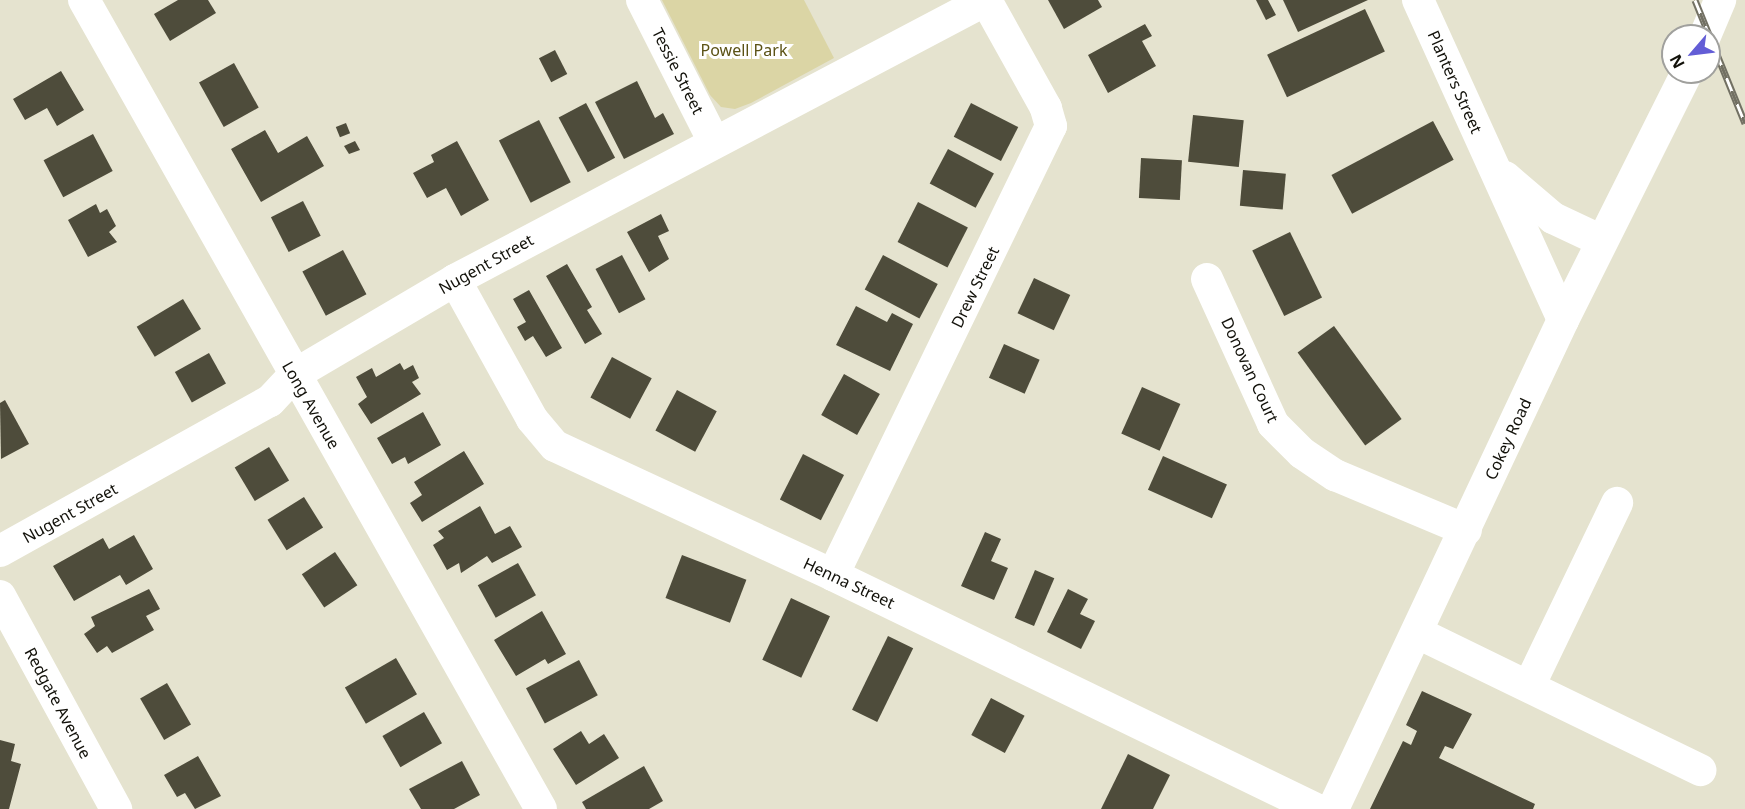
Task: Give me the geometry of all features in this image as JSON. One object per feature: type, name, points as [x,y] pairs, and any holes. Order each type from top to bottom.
[{"type":"street","name":"Long Avenue","points":[[84,0],[541,809]]},
{"type":"street","name":"Tessie Street","points":[[642,0],[714,142]]},
{"type":"street","name":"Nugent Street","points":[[0,551],[270,401],[294,375],[455,280],[986,0]]},
{"type":"street","name":"Drew Street","points":[[834,575],[1051,126],[1046,108],[986,0]]},
{"type":"street","name":"Planters Street","points":[[1418,0],[1563,320]]},
{"type":"street","points":[[1713,24],[1728,1]]},
{"type":"street","name":"Cokey Road","points":[[1333,809],[1418,633],[1563,320],[1681,84]]},
{"type":"street","name":"Planters Street","points":[[1492,164],[1533,205],[1602,241]]},
{"type":"street","name":"Donovan Court","points":[[1207,279],[1273,424],[1302,453],[1335,475],[1466,530]]},
{"type":"street","name":"Henna Street","points":[[455,280],[532,419],[555,446],[834,575],[1316,809]]},
{"type":"street","points":[[1530,684],[1617,503]]},
{"type":"street","name":"Redgate Avenue","points":[[0,596],[116,809]]},
{"type":"street","points":[[1418,633],[1530,684],[1701,770]]},
{"type":"green space","name":"Powell Park","points":[[662,0],[804,0],[834,58],[751,103],[735,109],[721,107],[710,95]]},
{"type":"building","points":[[178,0],[208,0],[216,13],[170,41],[154,14]]},
{"type":"building","points":[[1048,0],[1098,0],[1102,7],[1064,29]]},
{"type":"building","points":[[1256,0],[1268,0],[1276,15],[1266,20]]},
{"type":"building","points":[[1283,0],[1368,0],[1298,32]]},
{"type":"building","points":[[1365,9],[1385,52],[1287,97],[1267,55]]},
{"type":"building","points":[[1145,24],[1152,36],[1142,41],[1156,66],[1108,93],[1088,55]]},
{"type":"building","points":[[555,50],[567,74],[551,82],[539,58]]},
{"type":"building","points":[[234,63],[259,108],[224,127],[199,82]]},
{"type":"building","points":[[61,71],[84,110],[57,126],[47,108],[25,120],[13,99]]},
{"type":"building","points":[[637,81],[655,118],[663,113],[674,134],[624,159],[595,102]]},
{"type":"building","points":[[586,103],[615,158],[588,172],[559,118]]},
{"type":"building","points":[[971,103],[1018,127],[1001,161],[954,137]]},
{"type":"building","points":[[1193,115],[1244,120],[1239,167],[1188,162]]},
{"type":"building","points":[[539,120],[571,182],[531,203],[499,140]]},
{"type":"building","points":[[1433,121],[1454,160],[1352,214],[1331,175]]},
{"type":"building","points":[[346,123],[350,133],[340,137],[336,127]]},
{"type":"building","points":[[265,130],[278,153],[307,136],[324,166],[261,202],[231,149]]},
{"type":"building","points":[[93,134],[113,171],[63,197],[44,160]]},
{"type":"building","points":[[355,141],[360,150],[349,154],[344,146]]},
{"type":"building","points":[[457,141],[489,200],[461,216],[446,188],[427,198],[413,173],[434,162],[431,155]]},
{"type":"building","points":[[948,149],[994,173],[976,208],[930,183]]},
{"type":"building","points":[[1141,158],[1182,160],[1180,200],[1139,198]]},
{"type":"building","points":[[1243,170],[1286,174],[1283,210],[1240,206]]},
{"type":"building","points":[[303,201],[321,236],[289,252],[271,217]]},
{"type":"building","points":[[918,202],[968,227],[947,268],[898,242]]},
{"type":"building","points":[[96,204],[100,213],[107,209],[116,226],[109,232],[117,242],[88,257],[68,220]]},
{"type":"building","points":[[661,214],[669,231],[658,236],[669,259],[649,272],[627,232]]},
{"type":"building","points":[[1290,232],[1322,298],[1284,316],[1252,250]]},
{"type":"building","points":[[343,250],[366,294],[326,316],[302,272]]},
{"type":"building","points":[[622,255],[645,299],[619,313],[596,269]]},
{"type":"building","points":[[883,255],[938,284],[919,319],[865,289]]},
{"type":"building","points":[[567,264],[592,307],[587,310],[602,334],[585,344],[546,276]]},
{"type":"building","points":[[1034,278],[1070,295],[1054,330],[1018,313]]},
{"type":"building","points":[[529,290],[562,348],[546,357],[533,336],[525,341],[517,327],[526,322],[513,299]]},
{"type":"building","points":[[183,299],[201,329],[155,357],[137,327]]},
{"type":"building","points":[[856,306],[887,322],[892,313],[913,324],[890,371],[836,345]]},
{"type":"building","points":[[1334,326],[1402,419],[1365,445],[1298,352]]},
{"type":"building","points":[[1004,344],[1040,360],[1025,394],[989,378]]},
{"type":"building","points":[[209,353],[226,384],[192,403],[175,372]]},
{"type":"building","points":[[612,357],[652,378],[630,419],[590,398]]},
{"type":"building","points":[[400,363],[404,370],[413,365],[419,378],[412,382],[421,394],[371,424],[358,404],[367,397],[356,377],[372,368],[376,377]]},
{"type":"building","points":[[844,374],[880,394],[857,435],[821,415]]},
{"type":"building","points":[[1142,387],[1180,404],[1160,451],[1121,434]]},
{"type":"building","points":[[677,390],[717,411],[695,452],[655,431]]},
{"type":"building","points":[[5,400],[29,444],[1,459],[0,403]]},
{"type":"building","points":[[423,412],[441,445],[408,464],[405,457],[392,464],[377,438]]},
{"type":"building","points":[[269,447],[289,480],[255,501],[235,468]]},
{"type":"building","points":[[464,451],[484,484],[422,522],[410,503],[422,495],[414,482]]},
{"type":"building","points":[[803,454],[844,475],[821,520],[780,499]]},
{"type":"building","points":[[1163,456],[1227,484],[1212,518],[1148,490]]},
{"type":"building","points":[[304,497],[323,528],[287,550],[268,520]]},
{"type":"building","points":[[480,506],[495,534],[510,526],[522,547],[492,563],[487,556],[461,573],[459,563],[447,570],[433,545],[444,538],[438,531]]},
{"type":"building","points":[[985,532],[1001,539],[991,561],[1008,568],[994,600],[961,586]]},
{"type":"building","points":[[134,535],[153,569],[126,585],[120,575],[74,601],[53,566],[103,538],[109,549]]},
{"type":"building","points":[[335,552],[357,585],[324,608],[302,574]]},
{"type":"building","points":[[682,555],[746,580],[730,623],[666,598]]},
{"type":"building","points":[[518,563],[536,595],[496,618],[478,585]]},
{"type":"building","points":[[1035,570],[1054,578],[1034,626],[1015,618]]},
{"type":"building","points":[[149,589],[160,609],[146,616],[154,630],[112,653],[107,646],[97,653],[84,634],[95,626],[91,617]]},
{"type":"building","points":[[1068,589],[1088,599],[1080,614],[1095,621],[1081,649],[1047,632]]},
{"type":"building","points":[[791,598],[830,616],[801,678],[762,660]]},
{"type":"building","points":[[542,611],[566,654],[548,664],[545,659],[516,676],[494,640]]},
{"type":"building","points":[[888,636],[913,648],[877,722],[852,710]]},
{"type":"building","points":[[396,658],[417,694],[366,724],[345,688]]},
{"type":"building","points":[[579,660],[598,695],[545,723],[526,688]]},
{"type":"building","points":[[167,683],[191,725],[164,740],[140,698]]},
{"type":"building","points":[[1422,691],[1472,714],[1453,749],[1445,746],[1439,758],[1535,804],[1533,809],[1370,809],[1403,741],[1411,745],[1417,731],[1406,725]]},
{"type":"building","points":[[991,698],[1025,716],[1005,753],[971,735]]},
{"type":"building","points":[[424,712],[442,743],[400,767],[382,736]]},
{"type":"building","points":[[581,731],[589,744],[604,734],[619,758],[576,785],[553,749]]},
{"type":"building","points":[[0,740],[15,744],[11,761],[21,764],[9,809],[0,809]]},
{"type":"building","points":[[1128,754],[1170,775],[1153,809],[1101,809]]},
{"type":"building","points":[[198,756],[221,796],[195,809],[185,793],[177,797],[164,775]]},
{"type":"building","points":[[462,761],[480,795],[454,809],[421,809],[409,789]]},
{"type":"building","points":[[644,766],[663,801],[649,809],[586,809],[582,802]]},
{"type":"railway","points":[[1695,0],[1745,123]]}]
